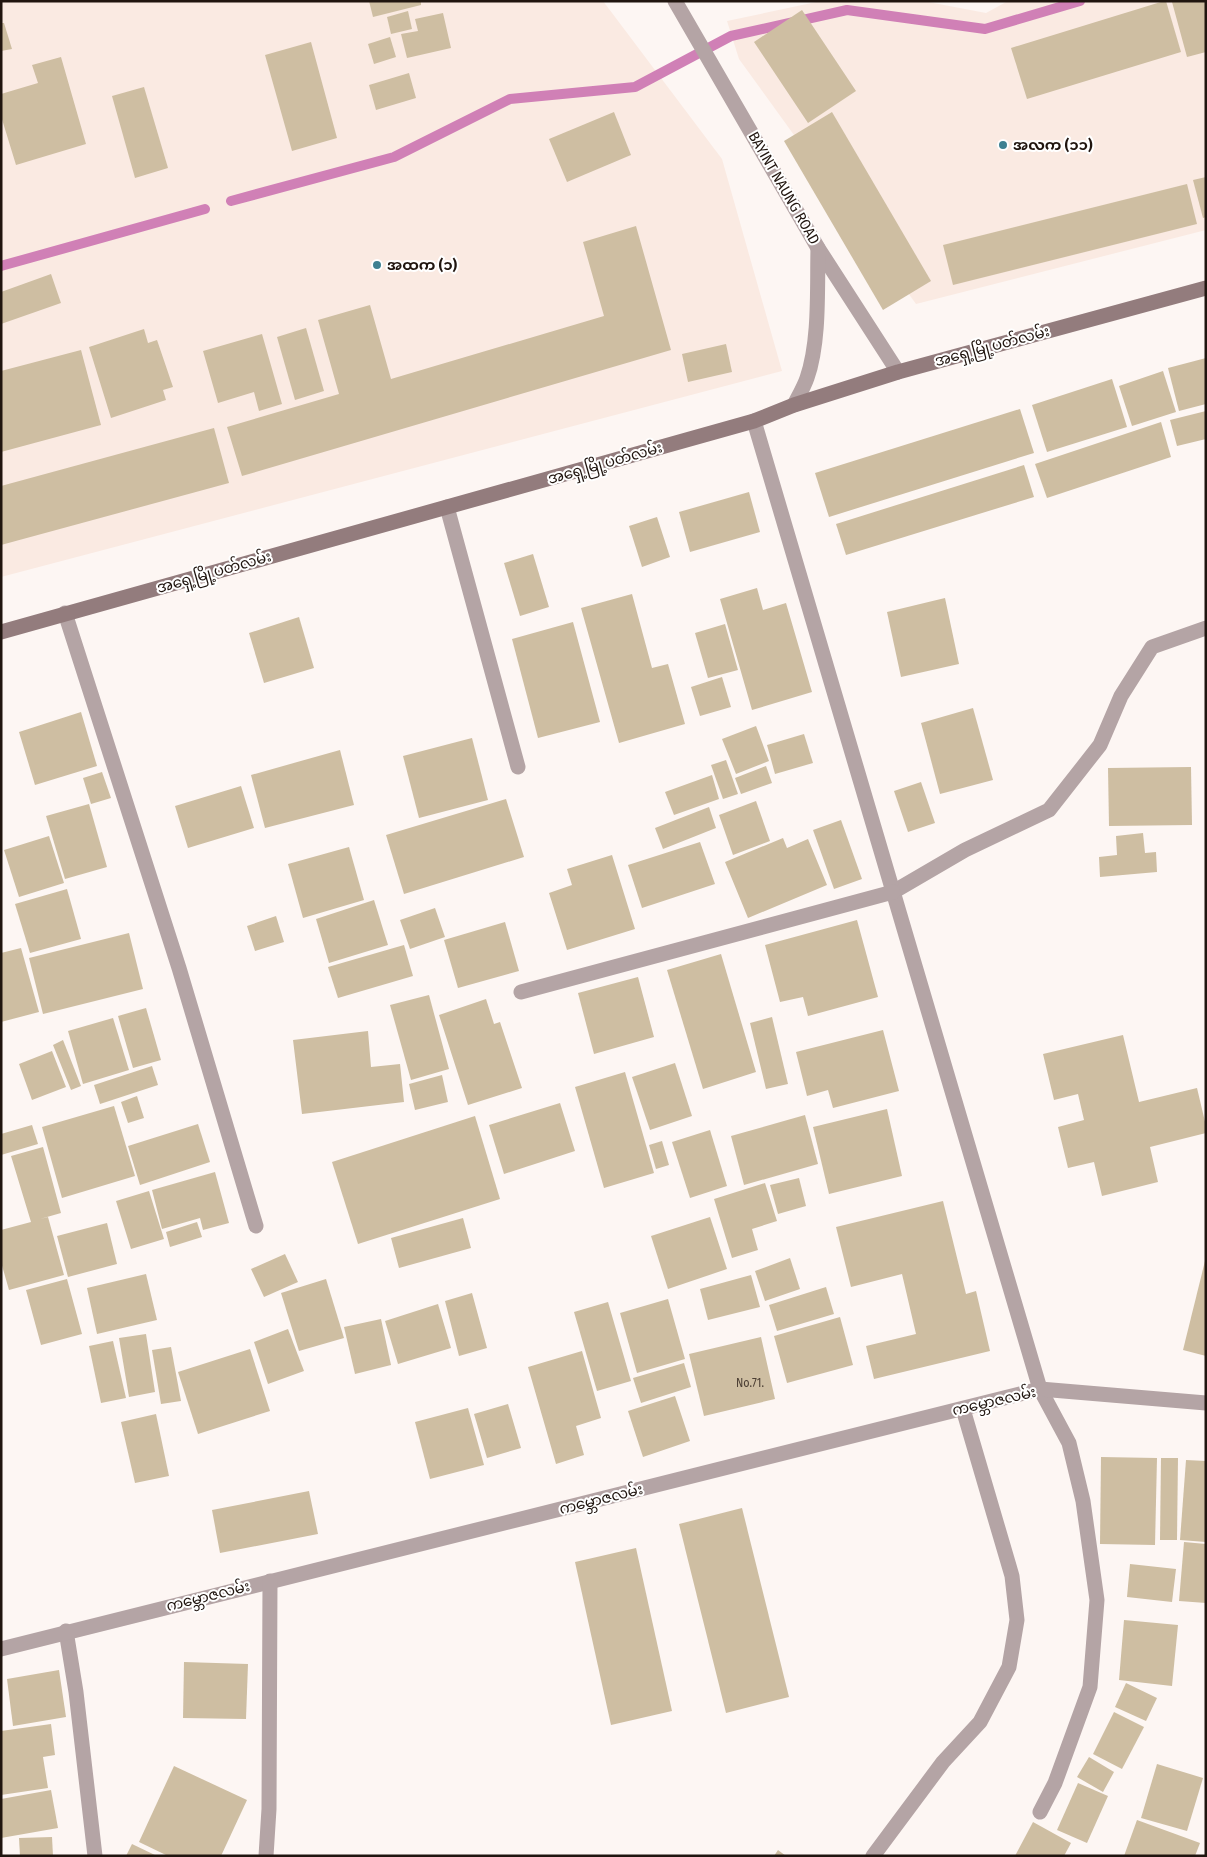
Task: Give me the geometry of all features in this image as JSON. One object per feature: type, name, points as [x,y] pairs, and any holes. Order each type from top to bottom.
[{"type":"street","name":"BAYINT NAUNG ROAD","points":[[675,1],[818,248],[898,372]]},
{"type":"street","points":[[794,406],[807,379],[812,359],[815,337],[818,248]]},
{"type":"street","name":"အရှေ့မြို့ပတ်လမ်း","points":[[1,632],[754,421],[898,372],[1206,288]]},
{"type":"street","points":[[754,421],[1040,1389],[1069,1443],[1083,1501],[1097,1600],[1090,1687],[1055,1783],[1040,1812]]},
{"type":"street","points":[[447,507],[518,767]]},
{"type":"street","points":[[65,614],[179,968],[256,1226]]},
{"type":"street","points":[[521,992],[893,892],[965,850],[1049,810],[1100,745],[1121,696],[1152,647],[1206,628]]},
{"type":"street","name":"ကမ္ဘောဇလမ်း","points":[[1,1649],[1040,1389],[1206,1403]]},
{"type":"street","points":[[872,1856],[943,1762],[980,1722],[1009,1667],[1017,1620],[1012,1576],[963,1408]]},
{"type":"street","points":[[266,1856],[269,1809],[270,1581]]},
{"type":"street","points":[[66,1632],[76,1692],[95,1856]]},
{"type":"shaded area","name":"အထက (၁)","points":[[1,1],[603,1],[722,159],[782,371],[1,577]]},
{"type":"shaded area","name":"အလက (၁၁)","points":[[821,1],[923,1],[986,13],[1008,1],[1206,1],[1206,230],[916,304],[739,59],[727,21]]},
{"type":"building","points":[[369,1],[421,1],[421,5],[373,17]]},
{"type":"building","points":[[1166,1],[1181,52],[1027,99],[1011,48]]},
{"type":"building","points":[[1206,1],[1206,52],[1187,57],[1172,2]]},
{"type":"building","points":[[802,10],[856,91],[808,123],[754,42]]},
{"type":"building","points":[[408,11],[412,29],[391,34],[387,17]]},
{"type":"building","points":[[443,13],[451,48],[407,58],[401,34],[418,31],[415,19]]},
{"type":"building","points":[[1,23],[4,23],[12,49],[1,51]]},
{"type":"building","points":[[390,37],[396,57],[374,64],[368,44]]},
{"type":"building","points":[[311,42],[337,138],[292,151],[265,55]]},
{"type":"building","points":[[61,57],[86,144],[16,165],[1,116],[1,94],[38,83],[32,65]]},
{"type":"building","points":[[409,73],[416,98],[376,110],[369,85]]},
{"type":"building","points":[[144,87],[168,168],[135,178],[112,96]]},
{"type":"building","points":[[614,112],[631,155],[567,182],[549,139]]},
{"type":"building","points":[[832,112],[931,281],[883,310],[784,141]]},
{"type":"building","points":[[1206,177],[1206,217],[1203,218],[1193,180]]},
{"type":"building","points":[[1187,184],[1197,224],[953,285],[943,245]]},
{"type":"building","points":[[636,226],[671,350],[242,476],[227,427],[339,394],[318,320],[370,305],[391,379],[604,316],[583,242]]},
{"type":"building","points":[[51,274],[61,303],[1,324],[1,292]]},
{"type":"building","points":[[306,328],[324,391],[295,400],[277,337]]},
{"type":"building","points":[[144,329],[148,343],[157,340],[173,387],[163,390],[166,400],[111,418],[89,347]]},
{"type":"building","points":[[262,334],[282,404],[259,411],[254,392],[218,403],[203,351]]},
{"type":"building","points":[[726,344],[732,372],[688,382],[682,354]]},
{"type":"building","points":[[81,350],[101,425],[1,452],[1,371]]},
{"type":"building","points":[[1206,358],[1206,404],[1179,411],[1168,368]]},
{"type":"building","points":[[1163,371],[1176,412],[1132,426],[1119,386]]},
{"type":"building","points":[[1112,379],[1127,427],[1047,452],[1032,405]]},
{"type":"building","points":[[1020,409],[1034,453],[829,517],[815,473]]},
{"type":"building","points":[[1206,411],[1206,439],[1177,446],[1170,420]]},
{"type":"building","points":[[1161,422],[1171,457],[1047,498],[1035,464]]},
{"type":"building","points":[[214,428],[229,483],[1,545],[1,486]]},
{"type":"building","points":[[1024,465],[1034,497],[846,555],[836,524]]},
{"type":"building","points":[[749,492],[760,532],[690,552],[679,512]]},
{"type":"building","points":[[657,517],[670,557],[642,567],[629,526]]},
{"type":"building","points":[[533,554],[549,607],[520,616],[504,563]]},
{"type":"building","points":[[757,588],[763,610],[786,603],[812,692],[752,710],[720,599]]},
{"type":"building","points":[[632,594],[652,668],[668,664],[685,724],[619,743],[581,608]]},
{"type":"building","points":[[945,598],[959,664],[901,677],[887,612]]},
{"type":"building","points":[[299,617],[314,668],[264,683],[249,633]]},
{"type":"building","points":[[573,622],[600,722],[538,738],[512,639]]},
{"type":"building","points":[[725,624],[738,670],[708,678],[695,633]]},
{"type":"building","points":[[722,677],[731,707],[700,716],[691,687]]},
{"type":"building","points":[[973,708],[993,780],[940,794],[921,723]]},
{"type":"building","points":[[81,712],[97,766],[35,785],[19,732]]},
{"type":"building","points":[[756,726],[769,761],[736,774],[722,739]]},
{"type":"building","points":[[804,734],[813,763],[775,774],[767,745]]},
{"type":"building","points":[[472,738],[488,800],[419,818],[403,756]]},
{"type":"building","points":[[340,750],[354,805],[265,828],[251,775]]},
{"type":"building","points":[[726,760],[738,794],[723,799],[711,765]]},
{"type":"building","points":[[766,766],[772,783],[741,794],[735,778]]},
{"type":"building","points":[[1191,767],[1192,825],[1109,826],[1108,768]]},
{"type":"building","points":[[102,772],[111,798],[91,804],[83,778]]},
{"type":"building","points":[[712,775],[719,799],[674,815],[665,792]]},
{"type":"building","points":[[921,782],[935,823],[908,832],[894,791]]},
{"type":"building","points":[[241,786],[254,828],[188,848],[175,806]]},
{"type":"building","points":[[506,799],[524,857],[404,894],[386,835]]},
{"type":"building","points":[[756,801],[770,841],[733,855],[719,815]]},
{"type":"building","points":[[89,804],[107,867],[65,879],[46,816]]},
{"type":"building","points":[[709,807],[716,828],[663,849],[655,828]]},
{"type":"building","points":[[841,820],[862,879],[834,889],[813,830]]},
{"type":"building","points":[[1143,833],[1145,853],[1156,852],[1157,872],[1100,877],[1099,857],[1117,855],[1116,836]]},
{"type":"building","points":[[49,836],[64,883],[19,897],[4,850]]},
{"type":"building","points":[[783,838],[787,848],[808,839],[827,885],[748,918],[725,862]]},
{"type":"building","points":[[700,842],[715,884],[642,908],[628,865]]},
{"type":"building","points":[[349,847],[364,900],[303,918],[288,864]]},
{"type":"building","points":[[612,855],[635,929],[567,950],[549,893],[572,885],[567,869]]},
{"type":"building","points":[[67,889],[81,939],[30,953],[15,904]]},
{"type":"building","points":[[374,900],[388,945],[329,963],[316,919]]},
{"type":"building","points":[[435,908],[445,937],[410,949],[400,920]]},
{"type":"building","points":[[276,916],[284,942],[255,951],[247,926]]},
{"type":"building","points":[[857,920],[878,997],[808,1016],[803,997],[780,1002],[765,945]]},
{"type":"building","points":[[505,922],[519,971],[458,988],[444,940]]},
{"type":"building","points":[[129,933],[143,989],[43,1014],[29,958]]},
{"type":"building","points":[[404,945],[413,976],[338,998],[328,967]]},
{"type":"building","points":[[21,948],[39,1012],[1,1022],[1,953]]},
{"type":"building","points":[[721,954],[756,1072],[703,1089],[667,970]]},
{"type":"building","points":[[638,977],[654,1037],[594,1054],[578,993]]},
{"type":"building","points":[[429,995],[449,1069],[411,1080],[390,1005]]},
{"type":"building","points":[[486,999],[494,1024],[500,1022],[522,1088],[468,1105],[439,1015]]},
{"type":"building","points":[[146,1008],[161,1060],[133,1068],[118,1016]]},
{"type":"building","points":[[772,1017],[788,1084],[766,1089],[750,1023]]},
{"type":"building","points":[[113,1018],[129,1070],[83,1084],[68,1031]]},
{"type":"building","points":[[883,1030],[899,1091],[833,1108],[828,1090],[807,1096],[796,1052]]},
{"type":"building","points":[[368,1031],[371,1067],[400,1064],[404,1102],[302,1114],[293,1040]]},
{"type":"building","points":[[1123,1035],[1139,1102],[1197,1088],[1206,1133],[1150,1147],[1158,1182],[1102,1196],[1094,1162],[1068,1168],[1058,1127],[1084,1120],[1078,1094],[1054,1100],[1043,1054]]},
{"type":"building","points":[[63,1040],[81,1086],[71,1090],[53,1045]]},
{"type":"building","points":[[52,1051],[66,1087],[32,1100],[19,1064]]},
{"type":"building","points":[[675,1063],[692,1116],[650,1130],[632,1077]]},
{"type":"building","points":[[152,1066],[158,1085],[100,1104],[94,1085]]},
{"type":"building","points":[[625,1072],[654,1173],[604,1188],[575,1087]]},
{"type":"building","points":[[442,1075],[448,1102],[415,1110],[409,1084]]},
{"type":"building","points":[[137,1096],[144,1118],[128,1123],[121,1102]]},
{"type":"building","points":[[560,1103],[575,1151],[504,1174],[489,1125]]},
{"type":"building","points":[[114,1106],[135,1176],[62,1198],[42,1127]]},
{"type":"building","points":[[887,1109],[902,1176],[829,1194],[813,1127]]},
{"type":"building","points":[[805,1115],[818,1164],[744,1185],[731,1136]]},
{"type":"building","points":[[475,1116],[500,1199],[358,1244],[332,1162]]},
{"type":"building","points":[[198,1124],[210,1162],[140,1185],[128,1146]]},
{"type":"building","points":[[32,1125],[38,1144],[1,1155],[1,1134]]},
{"type":"building","points":[[710,1130],[727,1186],[690,1198],[672,1142]]},
{"type":"building","points":[[662,1141],[669,1165],[656,1169],[649,1145]]},
{"type":"building","points":[[43,1147],[61,1213],[40,1219],[48,1217],[64,1275],[9,1290],[1,1262],[1,1230],[31,1222],[11,1156]]},
{"type":"building","points":[[215,1172],[229,1223],[203,1230],[200,1218],[162,1229],[152,1190]]},
{"type":"building","points":[[799,1178],[806,1206],[778,1214],[770,1185]]},
{"type":"building","points":[[765,1183],[777,1221],[752,1229],[758,1250],[732,1258],[714,1199]]},
{"type":"building","points":[[149,1191],[164,1239],[131,1249],[116,1201]]},
{"type":"building","points":[[943,1201],[966,1294],[976,1291],[990,1351],[874,1379],[866,1346],[916,1334],[902,1274],[851,1287],[836,1227]]},
{"type":"building","points":[[710,1217],[727,1269],[668,1289],[651,1236]]},
{"type":"building","points":[[463,1218],[471,1248],[399,1268],[391,1238]]},
{"type":"building","points":[[197,1222],[202,1237],[170,1247],[166,1232]]},
{"type":"building","points":[[107,1223],[117,1264],[68,1277],[57,1236]]},
{"type":"building","points":[[285,1254],[298,1282],[264,1297],[251,1269]]},
{"type":"building","points":[[790,1258],[800,1289],[765,1301],[755,1271]]},
{"type":"building","points":[[1206,1261],[1206,1356],[1183,1350]]},
{"type":"building","points":[[146,1274],[157,1320],[97,1334],[87,1288]]},
{"type":"building","points":[[751,1275],[760,1307],[708,1320],[700,1289]]},
{"type":"building","points":[[67,1279],[82,1334],[41,1345],[26,1290]]},
{"type":"building","points":[[326,1279],[344,1338],[299,1351],[281,1293]]},
{"type":"building","points":[[826,1287],[834,1314],[777,1331],[769,1305]]},
{"type":"building","points":[[472,1293],[487,1348],[459,1356],[445,1301]]},
{"type":"building","points":[[668,1299],[685,1359],[637,1373],[620,1313]]},
{"type":"building","points":[[608,1302],[631,1381],[597,1391],[574,1312]]},
{"type":"building","points":[[438,1304],[451,1348],[398,1364],[385,1321]]},
{"type":"building","points":[[840,1317],[853,1365],[787,1383],[774,1336]]},
{"type":"building","points":[[381,1319],[391,1365],[355,1374],[344,1327]]},
{"type":"building","points":[[288,1329],[304,1371],[268,1384],[254,1342]]},
{"type":"building","points":[[146,1334],[155,1392],[129,1397],[119,1338]]},
{"type":"building","points":[[761,1337],[775,1399],[704,1416],[689,1354]]},
{"type":"building","points":[[113,1341],[126,1398],[101,1403],[89,1346]]},
{"type":"building","points":[[171,1347],[181,1401],[161,1404],[152,1350]]},
{"type":"building","points":[[250,1349],[270,1411],[198,1434],[178,1372]]},
{"type":"building","points":[[582,1351],[601,1418],[576,1426],[584,1455],[556,1464],[528,1367]]},
{"type":"building","points":[[684,1363],[691,1387],[641,1403],[633,1378]]},
{"type":"building","points":[[675,1396],[690,1441],[643,1457],[628,1411]]},
{"type":"building","points":[[508,1404],[521,1448],[487,1458],[474,1414]]},
{"type":"building","points":[[468,1408],[484,1465],[430,1479],[415,1422]]},
{"type":"building","points":[[156,1414],[169,1476],[135,1483],[121,1422]]},
{"type":"building","points":[[1101,1457],[1157,1458],[1155,1545],[1100,1544]]},
{"type":"building","points":[[1161,1458],[1178,1458],[1177,1540],[1160,1540]]},
{"type":"building","points":[[1186,1460],[1206,1461],[1206,1542],[1180,1540]]},
{"type":"building","points":[[309,1491],[318,1534],[220,1553],[212,1510]]},
{"type":"building","points":[[742,1508],[789,1697],[726,1713],[679,1524]]},
{"type":"building","points":[[1184,1542],[1206,1544],[1206,1603],[1179,1601]]},
{"type":"building","points":[[636,1548],[672,1711],[611,1725],[575,1562]]},
{"type":"building","points":[[1130,1564],[1176,1569],[1172,1602],[1127,1597]]},
{"type":"building","points":[[1124,1620],[1178,1625],[1172,1686],[1119,1680]]},
{"type":"building","points":[[184,1662],[248,1664],[246,1719],[183,1718]]},
{"type":"building","points":[[59,1670],[66,1717],[13,1726],[7,1679]]},
{"type":"building","points":[[1126,1683],[1157,1698],[1146,1721],[1115,1707]]},
{"type":"building","points":[[1114,1712],[1144,1727],[1122,1769],[1093,1754]]},
{"type":"building","points":[[51,1724],[55,1755],[43,1757],[48,1788],[1,1795],[1,1731]]},
{"type":"building","points":[[1089,1757],[1114,1772],[1103,1792],[1077,1777]]},
{"type":"building","points":[[1157,1764],[1203,1778],[1187,1831],[1141,1818]]},
{"type":"building","points":[[174,1766],[247,1800],[221,1856],[168,1856],[139,1842]]},
{"type":"building","points":[[1078,1783],[1108,1796],[1087,1843],[1057,1830]]},
{"type":"building","points":[[51,1790],[58,1828],[1,1838],[1,1799]]},
{"type":"building","points":[[1137,1820],[1200,1843],[1195,1856],[1124,1856]]},
{"type":"building","points":[[1033,1822],[1071,1843],[1064,1856],[1015,1856]]},
{"type":"building","points":[[52,1837],[53,1856],[20,1856],[19,1838]]},
{"type":"building","points":[[132,1844],[157,1856],[126,1856]]},
{"type":"building","points":[[778,1850],[786,1856],[774,1856]]},
{"type":"waterway","points":[[231,201],[394,157],[510,99],[635,87],[731,36],[847,10],[985,29],[1080,1]]},
{"type":"waterway","points":[[1,266],[205,209]]},
{"type":"place","name":"အလက (၁၁)","points":[[1003,145]]},
{"type":"place","name":"အထက (၁)","points":[[377,265]]}]
